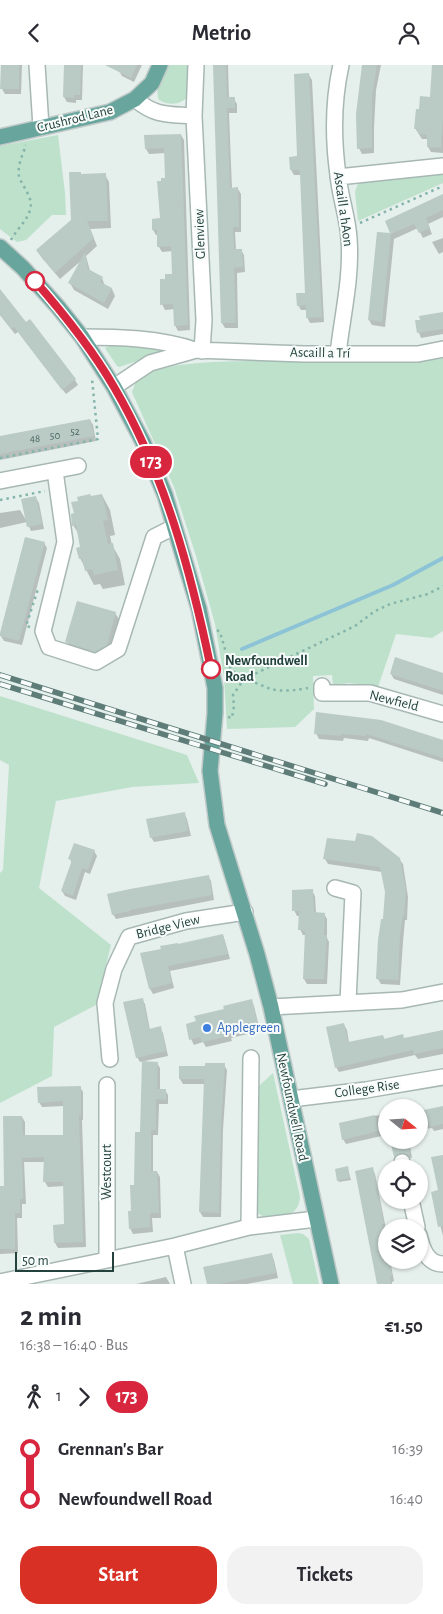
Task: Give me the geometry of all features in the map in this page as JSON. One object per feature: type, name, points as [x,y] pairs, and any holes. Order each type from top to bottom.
[{"type":"main road","name":"Crushrod Lane","points":[[0,137],[110,113],[135,99],[152,83],[160,65]]},
{"type":"main road","name":"Newfoundwell Road","points":[[2,249],[23,268],[82,337],[114,387],[143,442],[165,495],[199,609],[215,688],[215,713],[210,771],[217,825],[271,1007],[331,1284]]},
{"type":"street","points":[[36,128],[37,65]]},
{"type":"street","name":"Glenview","points":[[196,65],[194,116],[203,310],[199,351]]},
{"type":"street","name":"Ascaill a hAon","points":[[338,354],[350,241],[338,177],[334,128],[336,87],[341,65]]},
{"type":"street","points":[[135,99],[147,109],[157,113],[194,116]]},
{"type":"street","points":[[338,177],[443,165]]},
{"type":"street","name":"Ascaill a Trí","points":[[82,337],[122,337],[183,346],[199,351]]},
{"type":"street","name":"Ascaill a Trí","points":[[114,387],[150,363],[199,351],[418,354],[443,349]]},
{"type":"street","points":[[0,481],[78,466]]},
{"type":"street","points":[[56,471],[65,542],[43,631],[48,647],[96,663],[118,649],[154,537],[174,527]]},
{"type":"street","name":"Newfield","points":[[322,686],[322,693],[370,693],[443,714]]},
{"type":"street","points":[[334,888],[353,893],[348,1002]]},
{"type":"street","name":"Bridge View","points":[[110,1059],[105,1003],[114,969],[128,937],[186,921],[244,911]]},
{"type":"street","points":[[271,1007],[402,1000],[443,992]]},
{"type":"street","points":[[249,1227],[251,1058]]},
{"type":"street","name":"College Rise","points":[[291,1099],[366,1090],[443,1077]]},
{"type":"street","name":"Westcourt","points":[[107,1085],[107,1259]]},
{"type":"street","points":[[0,1282],[175,1246],[249,1227],[316,1219]]},
{"type":"street","points":[[175,1246],[183,1284]]},
{"type":"street","points":[[428,1258],[437,1264],[443,1265]]},
{"type":"path","points":[[2,249],[30,211],[29,197],[19,176],[20,165],[36,128]]},
{"type":"path","points":[[348,228],[443,186]]},
{"type":"path","points":[[0,457],[98,439],[91,379],[100,365]]},
{"type":"path","points":[[0,500],[49,491]]},
{"type":"path","points":[[40,580],[26,626],[43,631]]},
{"type":"path","points":[[215,713],[232,717],[233,695],[244,679],[354,626],[375,611],[428,594],[443,586]]},
{"type":"path","points":[[203,631],[218,630],[231,670],[244,679],[271,689],[292,690],[322,686]]},
{"type":"green space","points":[[169,65],[191,65],[188,97],[174,104],[159,100],[158,96],[160,82]]},
{"type":"green space","points":[[58,135],[66,215],[52,215],[26,240],[17,242],[0,229],[0,146]]},
{"type":"green space","points":[[443,173],[443,183],[358,221],[355,192],[358,183]]},
{"type":"green space","points":[[124,344],[183,349],[119,367],[105,348],[111,345]]},
{"type":"green space","points":[[443,358],[443,631],[432,638],[396,634],[378,687],[349,683],[333,685],[332,675],[313,676],[314,709],[295,727],[227,729],[224,677],[215,624],[174,487],[132,392],[138,376],[178,365],[205,362],[394,361]]},
{"type":"green space","points":[[0,696],[187,755],[199,783],[132,787],[56,801],[39,888],[111,945],[96,1005],[54,1027],[52,1076],[0,1103],[0,873],[3,870],[9,765],[0,760]]},
{"type":"green space","points":[[273,1073],[300,1197],[299,1204],[293,1212],[284,1216],[266,1218],[254,1211],[259,1086]]},
{"type":"green space","points":[[303,1234],[309,1239],[319,1284],[293,1284],[280,1235]]},
{"type":"building","points":[[1,65],[19,65],[19,89],[0,89]]},
{"type":"building","points":[[64,65],[81,65],[80,95],[74,95],[74,98],[63,97]]},
{"type":"building","points":[[105,65],[137,65],[131,78]]},
{"type":"building","points":[[213,65],[226,65],[227,97],[235,97],[235,108],[227,108],[230,188],[238,187],[239,227],[233,227],[234,249],[242,249],[243,267],[234,268],[236,323],[221,323]]},
{"type":"building","points":[[362,65],[377,65],[372,97],[372,148],[357,149],[356,114]]},
{"type":"building","points":[[432,65],[443,65],[441,148],[427,147],[427,135],[418,134],[418,129],[414,129],[416,109],[419,109],[420,96],[430,97]]},
{"type":"building","points":[[309,73],[322,317],[306,318],[306,305],[297,306],[296,293],[305,293],[300,174],[299,170],[290,170],[289,157],[297,156],[294,74]]},
{"type":"building","points":[[181,134],[188,325],[174,326],[173,304],[160,305],[160,279],[165,279],[165,274],[172,274],[171,246],[157,247],[157,230],[152,230],[152,219],[160,218],[157,181],[165,178],[164,148],[145,149],[144,135]]},
{"type":"building","points":[[69,172],[81,172],[81,174],[106,173],[108,221],[87,221],[94,238],[55,273],[36,250],[71,220]]},
{"type":"building","points":[[443,194],[443,210],[426,218],[430,228],[419,233],[414,224],[391,234],[382,322],[368,320],[377,232],[390,233],[385,221]]},
{"type":"building","points":[[85,252],[88,269],[103,277],[100,282],[112,288],[104,303],[68,283]]},
{"type":"building","points":[[0,289],[26,322],[30,319],[76,379],[62,390],[14,327],[11,329],[0,315]]},
{"type":"building","points":[[443,312],[443,329],[417,333],[415,320],[420,320],[419,316]]},
{"type":"building","points":[[90,419],[94,436],[0,454],[0,436]]},
{"type":"building","points":[[90,494],[91,496],[102,494],[108,520],[103,521],[108,544],[113,543],[118,570],[94,575],[92,569],[85,571],[82,558],[79,559],[76,548],[80,547],[76,525],[72,526],[71,514],[74,513],[71,502],[78,501],[77,497]]},
{"type":"building","points":[[36,496],[42,524],[27,527],[21,499]]},
{"type":"building","points":[[25,537],[45,542],[19,641],[0,636],[0,633]]},
{"type":"building","points":[[77,601],[116,612],[107,645],[95,652],[65,642]]},
{"type":"building","points":[[395,657],[443,673],[443,691],[390,674]]},
{"type":"building","points":[[316,712],[381,720],[443,740],[443,758],[366,734],[366,736],[341,734],[341,736],[314,734]]},
{"type":"building","points":[[185,812],[188,831],[150,838],[146,819]]},
{"type":"building","points":[[357,833],[372,836],[400,858],[406,891],[400,936],[398,980],[376,979],[378,940],[381,919],[383,919],[385,892],[380,867],[323,859],[327,838],[355,841]]},
{"type":"building","points":[[74,843],[95,850],[88,870],[82,868],[73,896],[61,891],[72,860],[68,859]]},
{"type":"building","points":[[209,875],[212,895],[112,915],[107,894]]},
{"type":"building","points":[[313,889],[314,912],[325,913],[324,935],[327,935],[324,979],[303,979],[305,932],[298,930],[299,911],[292,911],[292,890]]},
{"type":"building","points":[[223,934],[228,954],[168,966],[172,983],[149,989],[140,953],[161,949],[160,946]]},
{"type":"building","points":[[143,998],[149,1029],[161,1026],[166,1051],[136,1058],[123,1002]]},
{"type":"building","points":[[252,999],[258,1026],[229,1033],[230,1036],[202,1042],[200,1037],[189,1040],[186,1024],[196,1021],[194,1016],[224,1009],[223,1006]]},
{"type":"building","points":[[344,1023],[348,1042],[383,1035],[384,1039],[403,1034],[404,1038],[443,1030],[443,1048],[414,1054],[413,1050],[335,1068],[326,1027]]},
{"type":"building","points":[[142,1061],[158,1062],[157,1089],[166,1089],[166,1100],[156,1099],[156,1130],[151,1130],[151,1171],[157,1171],[159,1213],[150,1213],[150,1227],[129,1229],[128,1211],[131,1211],[130,1185],[134,1185],[135,1132],[140,1132]]},
{"type":"building","points":[[205,1063],[225,1063],[221,1124],[219,1213],[199,1212],[204,1079],[179,1079],[179,1066],[205,1066]]},
{"type":"building","points":[[81,1086],[81,1115],[79,1115],[83,1242],[54,1243],[53,1225],[64,1224],[63,1182],[43,1182],[44,1157],[22,1158],[23,1199],[20,1199],[20,1213],[15,1213],[15,1249],[0,1249],[0,1186],[4,1186],[3,1116],[22,1116],[23,1135],[63,1135],[63,1101],[38,1103],[37,1087]]},
{"type":"building","points":[[443,1106],[443,1124],[430,1127],[428,1123],[428,1109]]},
{"type":"building","points":[[375,1115],[378,1131],[342,1140],[339,1123]]},
{"type":"building","points":[[392,1149],[409,1149],[410,1154],[401,1153],[394,1157]]},
{"type":"building","points":[[443,1155],[443,1226],[438,1227],[431,1192],[438,1190],[431,1157]]},
{"type":"building","points":[[348,1166],[350,1178],[337,1181],[335,1169]]},
{"type":"building","points":[[373,1167],[378,1193],[378,1209],[381,1209],[383,1219],[378,1219],[378,1269],[391,1269],[391,1284],[377,1284],[355,1171]]},
{"type":"building","points":[[272,1253],[276,1273],[219,1284],[207,1284],[203,1267]]},
{"type":"waterway","points":[[242,649],[393,585],[443,558]]},
{"type":"railway","points":[[0,675],[443,813]]},
{"type":"railway","points":[[0,684],[325,784]]},
{"type":"bus line","name":"173","points":[[35,281],[82,337],[114,387],[143,442],[165,495],[199,609],[211,669]]},
{"type":"place","name":"Newfoundwell Road","points":[[211,669]]},
{"type":"place","name":"Applegreen","points":[[207,1028]]}]
